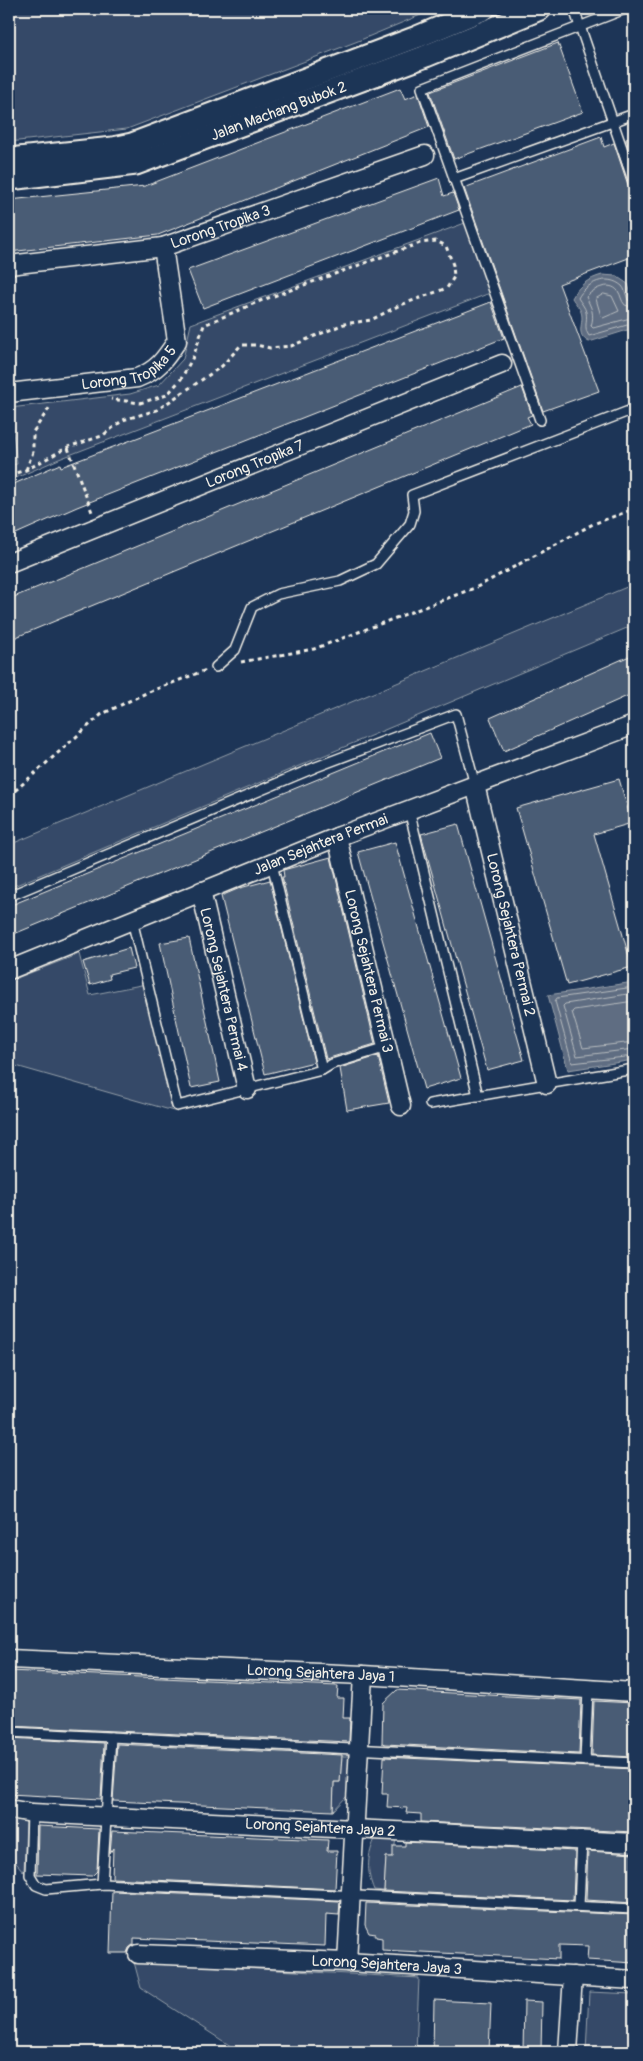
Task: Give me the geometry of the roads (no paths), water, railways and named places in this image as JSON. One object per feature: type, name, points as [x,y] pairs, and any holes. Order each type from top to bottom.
[{"type":"street","name":"Jalan Machang Bubok 2","points":[[9,159],[112,148],[132,144],[417,37],[484,9]]},
{"type":"street","name":"Jalan Machang Bubok 2","points":[[9,179],[136,164],[426,56],[540,9]]},
{"type":"street","name":"Lorong Tropika 3","points":[[9,265],[163,247],[425,155]]},
{"type":"street","name":"Lorong Tropika 5","points":[[9,394],[137,378],[152,372],[177,341],[163,247]]},
{"type":"street","name":"Lorong Tropika 7","points":[[9,563],[502,364]]},
{"type":"street","name":"Jalan Sejahtera Permai","points":[[9,970],[337,837],[634,725]]},
{"type":"street","name":"Lorong Sejahtera Permai 2","points":[[475,785],[547,1084]]},
{"type":"street","name":"Lorong Sejahtera Permai 3","points":[[337,837],[401,1106]]},
{"type":"street","name":"Lorong Sejahtera Permai 4","points":[[201,891],[247,1089]]},
{"type":"street","name":"Lorong Sejahtera Jaya 1","points":[[9,1659],[362,1675],[634,1692]]},
{"type":"street","points":[[347,1962],[362,1675]]},
{"type":"street","name":"Lorong Sejahtera Jaya 2","points":[[9,1809],[32,1813],[634,1843]]},
{"type":"street","name":"Lorong Sejahtera Jaya 3","points":[[138,1954],[347,1962],[634,1980]]},
{"type":"street","points":[[568,2052],[573,1976]]},
{"type":"lane","points":[[574,9],[634,182]]},
{"type":"lane","points":[[540,420],[422,88],[625,9]]},
{"type":"lane","points":[[454,179],[613,122],[633,118]]},
{"type":"lane","points":[[216,667],[235,650],[252,607],[278,594],[340,581],[376,564],[410,524],[414,511],[412,495],[634,409]]},
{"type":"lane","points":[[9,896],[316,767],[456,714],[475,785]]},
{"type":"lane","points":[[409,810],[478,1096]]},
{"type":"lane","points":[[272,864],[322,1070]]},
{"type":"lane","points":[[132,920],[177,1106],[322,1070],[332,1064],[387,1047]]},
{"type":"lane","points":[[430,1104],[634,1069]]},
{"type":"lane","points":[[585,1761],[588,1689]]},
{"type":"lane","points":[[9,1732],[634,1763]]},
{"type":"lane","points":[[102,1884],[111,1737]]},
{"type":"lane","points":[[32,1813],[30,1874],[36,1885],[46,1889],[102,1884],[634,1909]]},
{"type":"lane","points":[[579,1906],[582,1840]]},
{"type":"water","points":[[602,275],[616,276],[628,284],[634,305],[634,328],[589,342],[582,335],[581,312],[572,298],[584,283]]},
{"type":"water","points":[[634,982],[634,1060],[568,1070],[548,995]]}]
